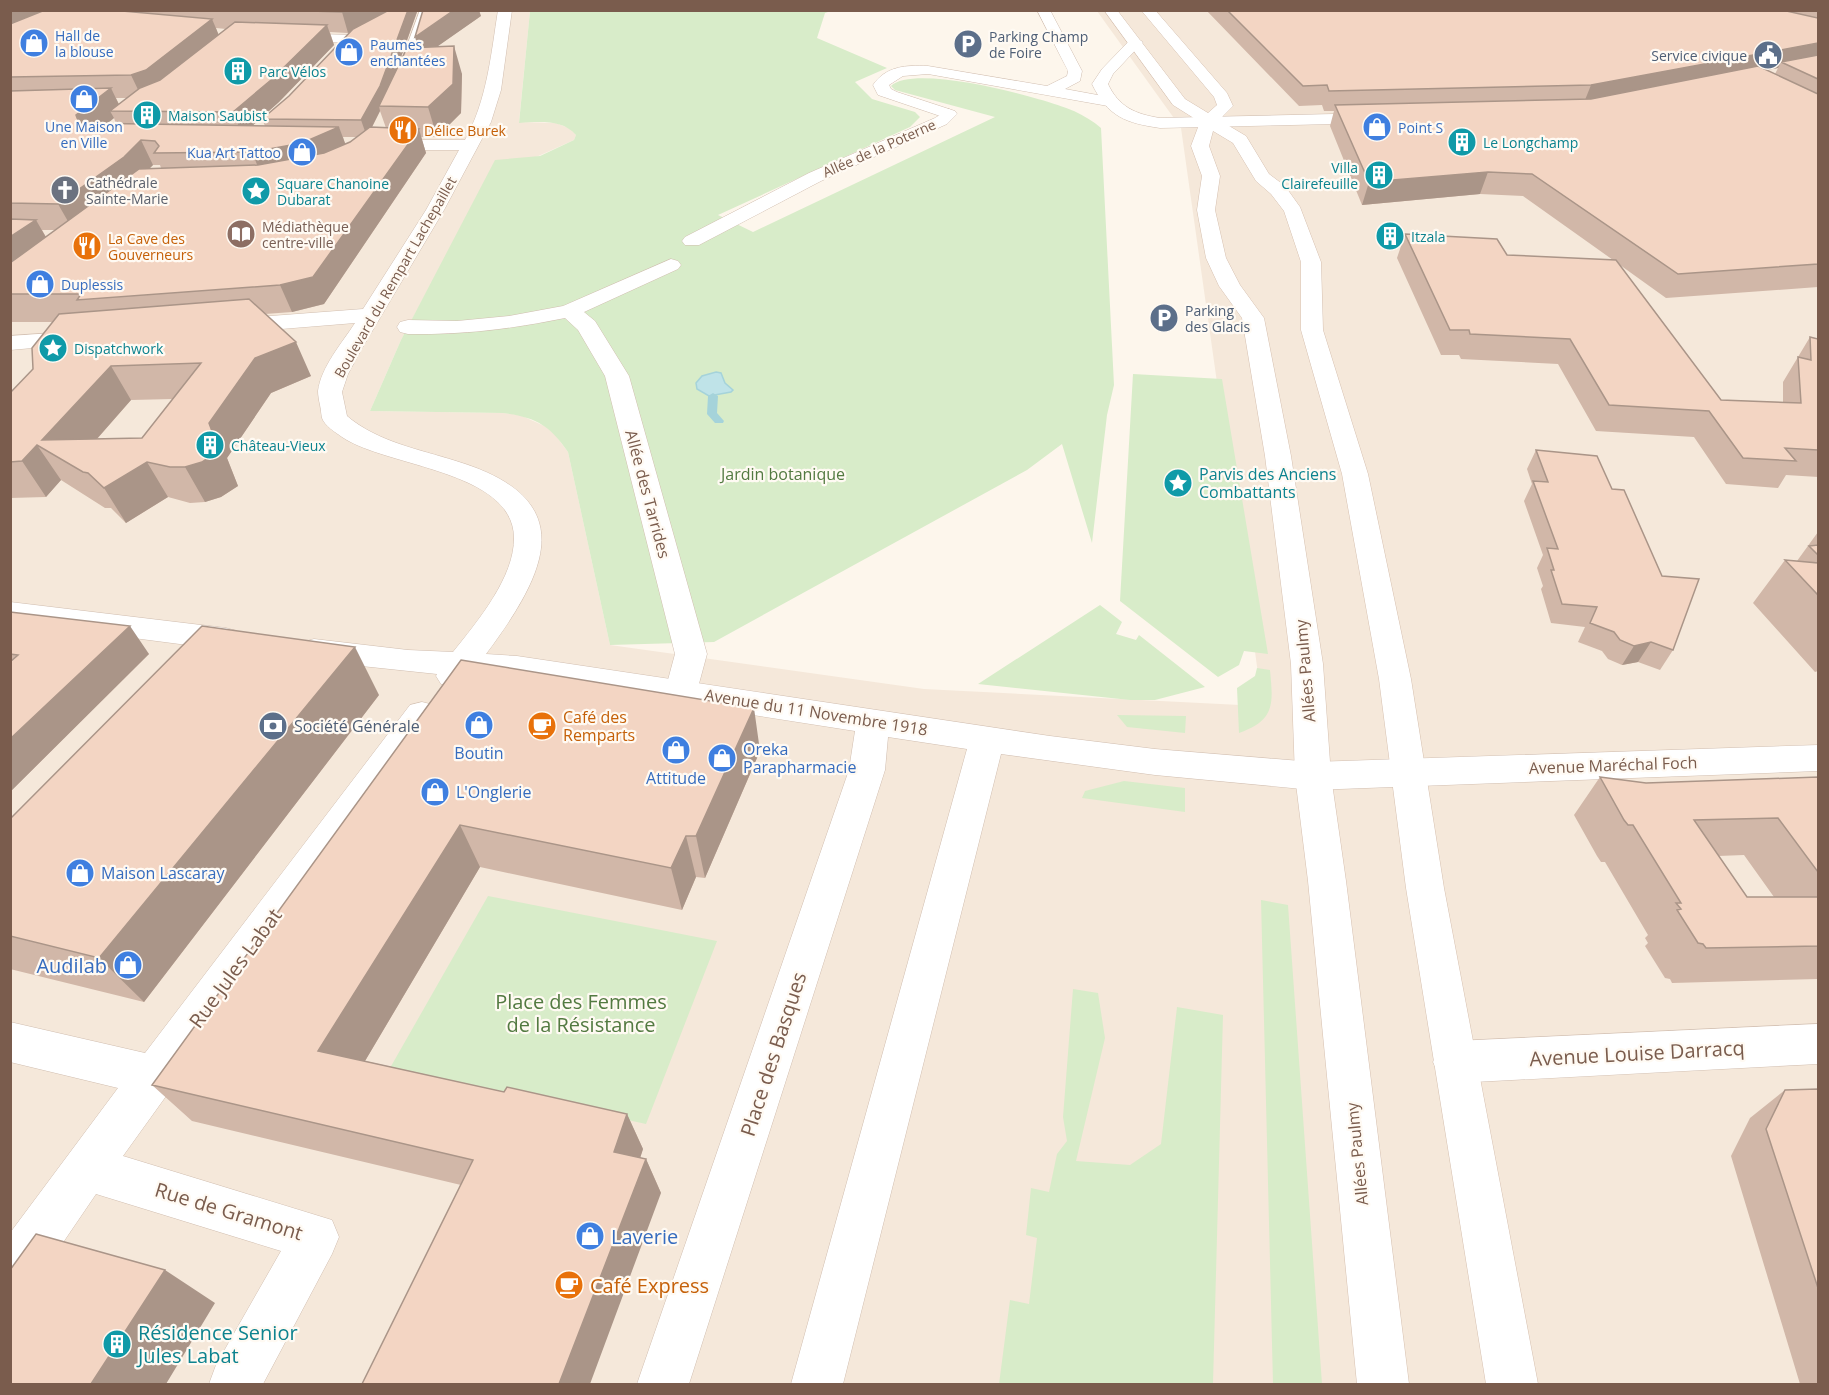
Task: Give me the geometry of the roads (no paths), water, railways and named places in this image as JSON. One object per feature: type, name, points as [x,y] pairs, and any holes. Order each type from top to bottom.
[{"type":"street","points":[[394,102],[427,10]]},
{"type":"street","name":"Boulevard du Rempart Lachepaillet","points":[[462,662],[514,586],[530,540],[526,520],[519,506],[494,485],[450,468],[374,445],[345,429],[335,419],[330,392],[349,350],[435,210],[483,122],[493,90],[504,10]]},
{"type":"street","points":[[1043,10],[1075,71],[1075,78],[1051,90]]},
{"type":"street","points":[[1110,10],[1179,102],[1240,140],[1262,177],[1278,190],[1293,211],[1311,262],[1312,330],[1355,474],[1395,679],[1455,1062],[1512,1384]]},
{"type":"street","points":[[1147,10],[1221,96],[1225,106],[1208,121]]},
{"type":"street","points":[[268,37],[356,37],[336,55]]},
{"type":"street","points":[[1072,94],[1100,84],[1107,72],[1136,42]]},
{"type":"street","name":"Allée de la Poterne","points":[[692,241],[815,177],[940,121],[948,114],[884,92],[881,85],[888,76],[901,72],[928,70],[1108,101],[1120,112],[1151,122],[1392,117]]},
{"type":"street","points":[[1100,84],[1108,101]]},
{"type":"street","name":"Allées Paulmy","points":[[1208,121],[1200,146],[1212,176],[1206,210],[1216,258],[1230,286],[1253,318],[1278,456],[1307,664],[1313,776],[1383,1384]]},
{"type":"street","points":[[370,144],[471,145]]},
{"type":"street","points":[[408,327],[457,328],[509,323],[569,311],[670,265]]},
{"type":"street","name":"Allée des Tarrides","points":[[569,311],[587,326],[617,376],[691,654],[681,691]]},
{"type":"street","points":[[209,328],[370,315]]},
{"type":"street","points":[[10,343],[105,336]]},
{"type":"street","name":"Avenue du 11 Novembre 1918","points":[[10,612],[408,661],[462,662],[518,667],[987,740],[1155,762],[1313,776],[1408,771]]},
{"type":"street","points":[[201,667],[226,639]]},
{"type":"street","name":"Rue Jules Labat","points":[[10,1276],[86,1168],[462,662]]},
{"type":"street","name":"Place des Basques","points":[[663,1384],[867,770],[873,721]]},
{"type":"street","points":[[817,1384],[987,740]]},
{"type":"street","name":"Avenue Maréchal Foch","points":[[1408,771],[1818,758]]},
{"type":"street","points":[[10,1042],[156,1076]]},
{"type":"street","name":"Avenue Louise Darracq","points":[[1455,1062],[1818,1044]]},
{"type":"street","name":"Rue de Gramont","points":[[86,1168],[315,1237],[235,1384]]},
{"type":"water","points":[[721,373],[725,383],[733,390],[731,392],[709,396],[697,389],[696,383],[702,376]]},
{"type":"waterway","points":[[713,396],[712,414],[719,421]]},
{"type":"place","name":"Hall de la blouse","points":[[34,43]]},
{"type":"place","name":"Parking Champ de Foire","points":[[968,44]]},
{"type":"place","name":"Paumes enchantées","points":[[349,52]]},
{"type":"place","name":"Service civique","points":[[1768,55]]},
{"type":"place","name":"Parc Vélos","points":[[238,71]]},
{"type":"place","name":"Une Maison en Ville","points":[[84,99]]},
{"type":"place","name":"Maison Saubist","points":[[147,115]]},
{"type":"place","name":"Point S","points":[[1377,127]]},
{"type":"place","name":"Délice Burek","points":[[403,130]]},
{"type":"place","name":"Le Longchamp","points":[[1462,142]]},
{"type":"place","name":"Kua Art Tattoo","points":[[302,152]]},
{"type":"place","name":"Villa Clairefeuille","points":[[1379,175]]},
{"type":"place","name":"Cathédrale Sainte-Marie","points":[[65,190]]},
{"type":"place","name":"Square Chanoine Dubarat","points":[[256,191]]},
{"type":"place","name":"Médiathèque centre-ville","points":[[241,234]]},
{"type":"place","name":"Itzala","points":[[1390,236]]},
{"type":"place","name":"La Cave des Gouverneurs","points":[[87,246]]},
{"type":"place","name":"Duplessis","points":[[40,284]]},
{"type":"place","name":"Parking des Glacis","points":[[1164,318]]},
{"type":"place","name":"Dispatchwork","points":[[53,348]]},
{"type":"place","name":"Château-Vieux","points":[[210,445]]},
{"type":"place","name":"Parvis des Anciens Combattants","points":[[1178,483]]},
{"type":"place","name":"Boutin","points":[[479,725]]},
{"type":"place","name":"Société Générale","points":[[273,726]]},
{"type":"place","name":"Café des Remparts","points":[[542,726]]},
{"type":"place","name":"Attitude","points":[[676,750]]},
{"type":"place","name":"Oreka Parapharmacie","points":[[722,758]]},
{"type":"place","name":"L'Onglerie","points":[[435,792]]},
{"type":"place","name":"Maison Lascaray","points":[[80,873]]},
{"type":"place","name":"Audilab","points":[[128,965]]},
{"type":"place","name":"Laverie","points":[[590,1236]]},
{"type":"place","name":"Café Express","points":[[569,1285]]},
{"type":"place","name":"Résidence Senior Jules Labat","points":[[117,1344]]},
{"type":"park label","name":"Jardin botanique","points":[[783,474]]},
{"type":"park label","name":"Place des Femmes de la Résistance","points":[[581,1012]]}]
